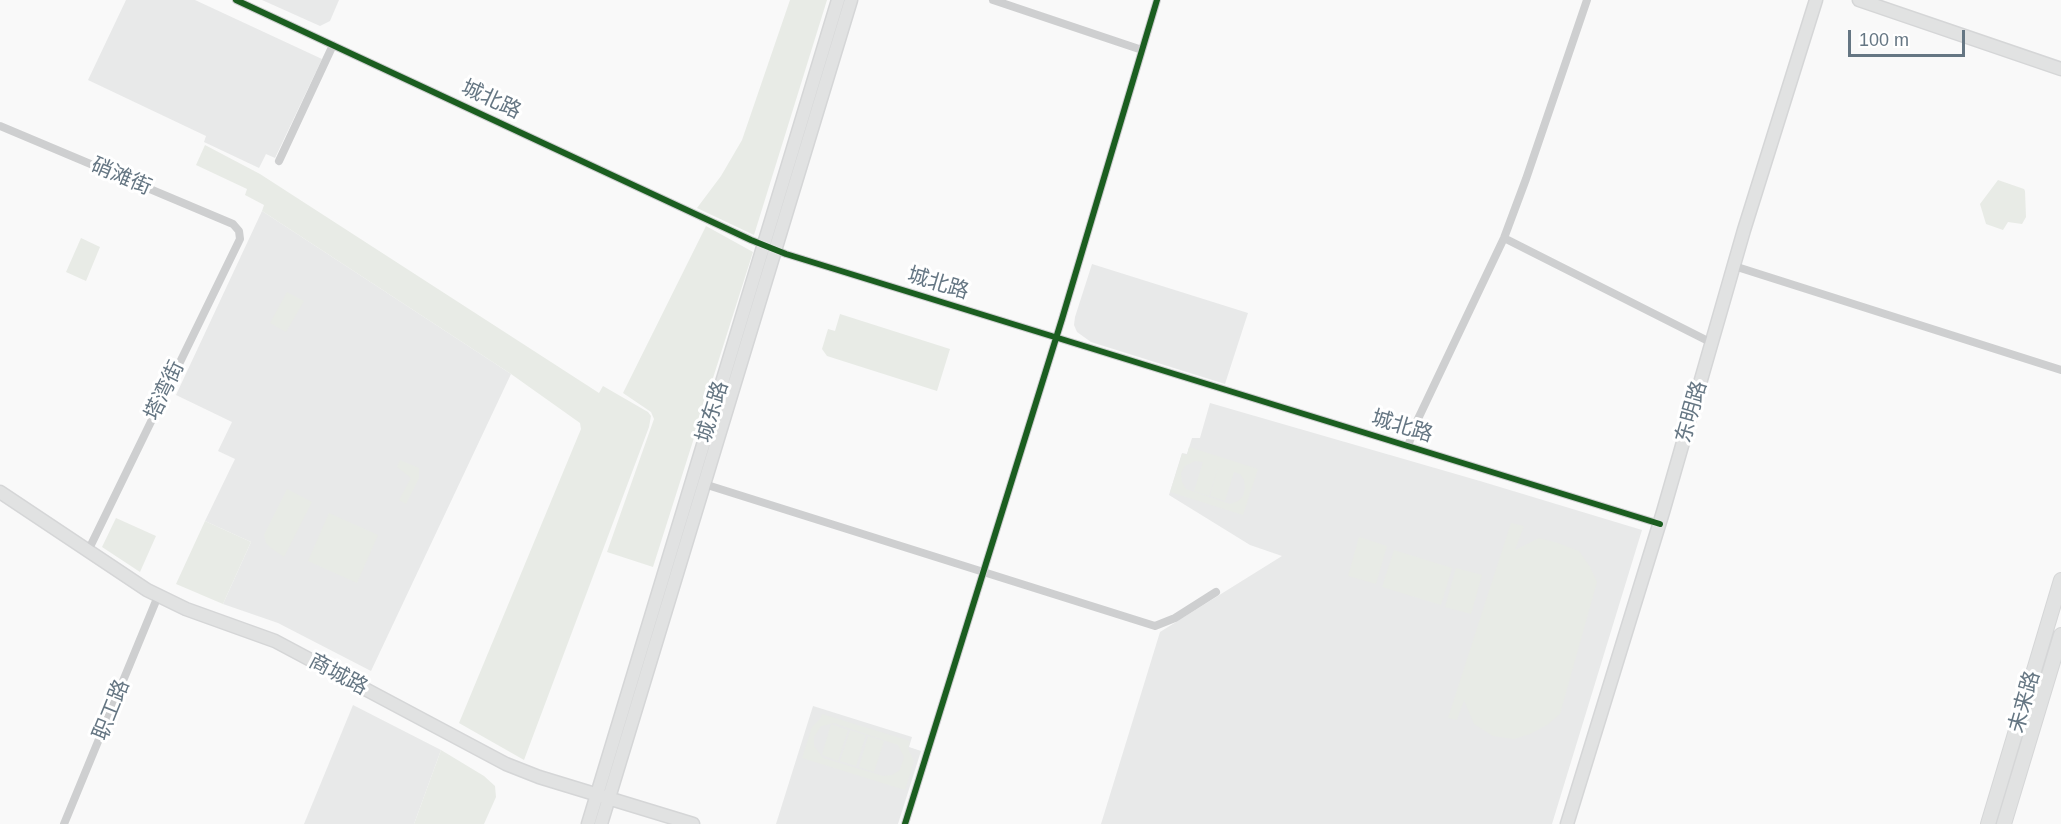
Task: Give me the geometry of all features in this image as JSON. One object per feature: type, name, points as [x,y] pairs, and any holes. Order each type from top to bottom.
[{"type":"main road","name":"未来路","points":[[1988,824],[2061,580]]},
{"type":"main road","name":"未来路","points":[[2004,824],[2060,644]]},
{"type":"street","name":"城北路","points":[[236,0],[769,247],[1660,524]]},
{"type":"street","name":"城东路","points":[[588,824],[603,797],[704,484],[838,0]]},
{"type":"street","name":"城东路","points":[[601,824],[603,797],[769,247],[851,0]]},
{"type":"street","points":[[993,0],[1143,50]]},
{"type":"street","points":[[905,824],[1056,338],[1157,0]]},
{"type":"street","points":[[1408,446],[1504,238],[1587,0]]},
{"type":"street","name":"东明路","points":[[1567,824],[1660,524],[1734,267],[1816,0]]},
{"type":"street","points":[[1859,0],[2061,69]]},
{"type":"street","points":[[279,161],[333,45]]},
{"type":"street","name":"硝滩街","points":[[0,126],[233,224],[239,231]]},
{"type":"street","name":"塔湾街","points":[[88,550],[240,239],[239,231]]},
{"type":"street","points":[[1504,238],[1712,343]]},
{"type":"street","points":[[1734,267],[2061,370]]},
{"type":"street","points":[[704,484],[1155,626],[1175,618],[1216,592]]},
{"type":"street","name":"商城路","points":[[0,492],[158,596],[186,609],[275,641],[506,764],[539,777],[693,824]]},
{"type":"street","name":"职工路","points":[[64,824],[158,596]]},
{"type":"shaded area","points":[[126,0],[195,0],[322,59],[275,158],[266,154],[259,168],[204,142],[206,136],[88,80]]},
{"type":"shaded area","points":[[262,0],[339,0],[330,21],[320,26]]},
{"type":"shaded area","points":[[790,0],[827,0],[754,235],[697,208],[721,176],[742,140]]},
{"type":"shaded area","points":[[205,145],[260,174],[599,393],[603,386],[648,412],[651,416],[649,427],[524,760],[459,723],[581,429],[580,423],[511,374],[262,211],[264,205],[245,195],[247,189],[196,165]]},
{"type":"shaded area","points":[[1998,180],[2025,191],[2026,217],[2022,224],[2008,222],[2003,230],[1986,224],[1980,204]]},
{"type":"shaded area","points":[[262,211],[511,374],[371,671],[278,623],[223,604],[251,542],[205,521],[235,459],[218,451],[232,422],[176,395]]},
{"type":"shaded area","points":[[706,226],[753,252],[653,567],[607,552],[654,419],[651,412],[623,393]]},
{"type":"shaded area","points":[[81,238],[100,247],[86,281],[66,272]]},
{"type":"shaded area","points":[[1092,264],[1248,313],[1225,384],[1091,342],[1077,332],[1074,325],[1075,317]]},
{"type":"shaded area","points":[[287,292],[304,301],[286,332],[270,323]]},
{"type":"shaded area","points":[[840,314],[950,349],[937,391],[827,356],[822,349],[828,329],[835,331]]},
{"type":"shaded area","points":[[1210,403],[1642,530],[1552,824],[1101,824],[1160,632],[1282,556],[1250,545],[1169,495],[1182,453],[1187,454],[1192,438],[1200,438]]},
{"type":"shaded area","points":[[1189,447],[1258,469],[1243,515],[1170,492],[1182,454],[1187,455]],"holes":[[[1195,461],[1203,462],[1194,491],[1209,496],[1218,467],[1210,496],[1225,501],[1234,472],[1240,474],[1244,480],[1243,496],[1230,504],[1186,489],[1181,473],[1185,466]]]},
{"type":"shaded area","points":[[400,460],[419,468],[419,478],[406,504],[399,500],[411,478],[397,467]]},
{"type":"shaded area","points":[[287,489],[312,502],[284,557],[266,543],[264,535]]},
{"type":"shaded area","points":[[329,513],[378,535],[357,583],[308,561]]},
{"type":"shaded area","points":[[116,518],[156,536],[140,572],[102,547]]},
{"type":"shaded area","points":[[205,521],[251,542],[223,604],[176,584]]},
{"type":"shaded area","points":[[1511,523],[1524,526],[1515,550],[1539,538],[1579,551],[1597,582],[1560,714],[1547,725],[1514,739],[1493,736],[1474,724],[1464,700],[1457,720],[1448,718]]},
{"type":"shaded area","points":[[1359,537],[1387,546],[1376,584],[1348,576]]},
{"type":"shaded area","points":[[1394,550],[1452,568],[1441,605],[1382,587]]},
{"type":"shaded area","points":[[1456,568],[1482,575],[1471,614],[1445,607]]},
{"type":"shaded area","points":[[353,705],[441,750],[414,824],[304,824]]},
{"type":"shaded area","points":[[813,706],[912,737],[909,747],[921,751],[898,824],[776,824]]},
{"type":"shaded area","points":[[822,714],[910,741],[908,749],[914,761],[905,790],[802,758],[812,727]],"holes":[[[834,723],[898,745],[904,757],[900,770],[892,775],[883,776],[823,758],[814,746],[814,737],[821,726]]]},
{"type":"shaded area","points":[[831,724],[848,730],[838,761],[822,755]]},
{"type":"shaded area","points":[[850,730],[866,735],[856,766],[840,761]]},
{"type":"shaded area","points":[[868,736],[884,741],[874,772],[859,767]]},
{"type":"shaded area","points":[[441,750],[484,776],[495,786],[496,797],[484,824],[414,824]]},
{"type":"cycle path","points":[[236,0],[751,240],[786,254],[1660,524]]},
{"type":"cycle path","points":[[905,824],[1062,319],[1157,0]]}]
